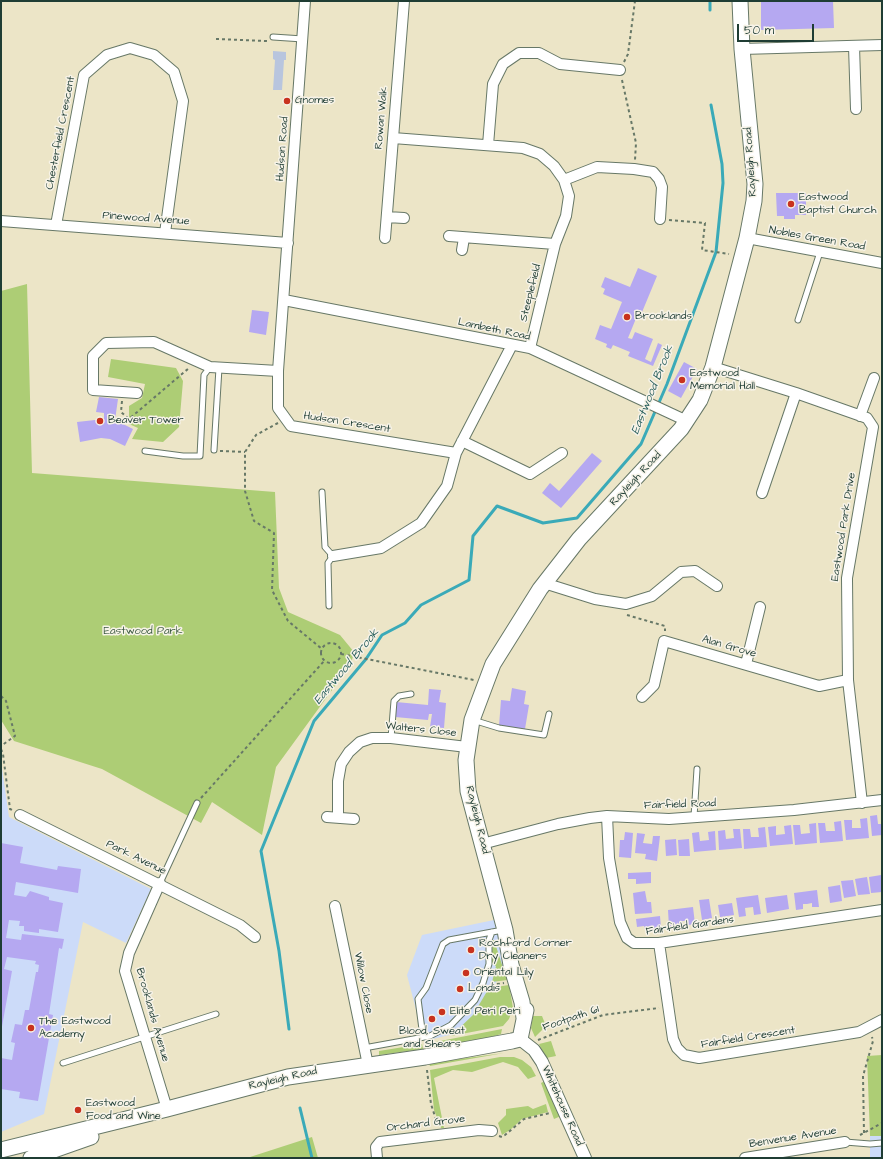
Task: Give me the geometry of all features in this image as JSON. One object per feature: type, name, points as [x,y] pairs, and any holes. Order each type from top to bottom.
[{"type":"main road","name":"Rayleigh Road","points":[[1,1150],[288,1077],[524,1042],[522,1002],[499,931],[482,844],[468,791],[467,747],[472,720],[485,682],[502,647],[544,583],[579,540],[675,436],[700,400],[713,367],[752,217],[755,184],[742,49],[740,1]]},
{"type":"main road","name":"Rayleigh Road","points":[[31,1158],[167,1109]]},
{"type":"street","name":"Hudson Road","points":[[278,371],[305,1]]},
{"type":"street","name":"Rowan Walk","points":[[385,238],[404,1]]},
{"type":"street","points":[[742,49],[882,45]]},
{"type":"street","points":[[854,46],[856,109]]},
{"type":"street","name":"Chesterfield Crescent","points":[[56,225],[84,75],[107,55],[130,48],[154,55],[174,72],[183,101],[165,232]]},
{"type":"street","points":[[488,145],[493,84],[503,64],[519,54],[540,53],[560,64],[620,70]]},
{"type":"street","name":"Steeplefield","points":[[393,138],[523,148],[540,154],[554,166],[564,180],[569,196],[566,216],[555,244],[530,348]]},
{"type":"street","points":[[564,180],[596,168],[634,169],[653,172],[659,179],[662,187],[660,219]]},
{"type":"street","points":[[387,217],[404,218]]},
{"type":"street","name":"Pinewood Avenue","points":[[1,221],[165,232],[288,243]]},
{"type":"street","points":[[449,236],[555,244]]},
{"type":"street","points":[[462,250],[464,238]]},
{"type":"street","name":"Nobles Green Road","points":[[747,238],[882,263]]},
{"type":"street","name":"Lambeth Road","points":[[284,300],[530,348],[687,420]]},
{"type":"street","points":[[137,393],[93,390],[93,356],[106,343],[154,342],[198,362],[215,367],[278,371],[278,408],[286,419]]},
{"type":"street","points":[[333,556],[381,548],[421,523],[447,486],[456,453],[512,345]]},
{"type":"street","name":"Eastwood Park Drive","points":[[713,367],[796,393],[867,418],[873,427],[846,578],[848,680],[862,803]]},
{"type":"street","points":[[860,416],[874,378]]},
{"type":"street","points":[[762,493],[796,393]]},
{"type":"street","name":"Hudson Crescent","points":[[286,419],[291,426],[456,453]]},
{"type":"street","points":[[462,441],[530,474],[562,453]]},
{"type":"street","points":[[544,583],[595,600],[626,604],[652,596],[681,572],[695,571],[717,586]]},
{"type":"street","points":[[746,664],[760,607]]},
{"type":"street","name":"Alan Grove","points":[[642,697],[654,685],[664,641],[819,686],[848,680]]},
{"type":"street","name":"Walters Close","points":[[338,817],[339,771],[344,758],[354,746],[360,742],[372,738],[391,738],[467,747]]},
{"type":"street","name":"Fairfield Road","points":[[482,844],[574,820],[607,816],[655,819],[694,817],[882,800]]},
{"type":"street","name":"Park Avenue","points":[[20,815],[240,925],[255,937]]},
{"type":"street","name":"Fairfield Gardens","points":[[607,816],[609,858],[623,932],[634,944],[659,944],[882,910]]},
{"type":"street","points":[[327,817],[354,819]]},
{"type":"street","name":"Brooklands Avenue","points":[[160,884],[129,953],[125,967],[127,978],[167,1109]]},
{"type":"street","name":"Willow Close","points":[[335,906],[363,1048],[368,1065]]},
{"type":"street","name":"Fairfield Crescent","points":[[659,944],[667,1006],[675,1043],[684,1055],[691,1058],[699,1058],[859,1032],[882,1020]]},
{"type":"street","name":"Whitehouse Road","points":[[524,1042],[538,1056],[550,1077],[585,1158]]},
{"type":"street","name":"Orchard Grove","points":[[377,1158],[376,1147],[380,1142],[479,1130],[492,1131]]},
{"type":"street","name":"Benvenue Avenue","points":[[745,1158],[845,1142]]},
{"type":"lane","points":[[273,37],[303,40]]},
{"type":"lane","points":[[798,320],[820,252]]},
{"type":"lane","points":[[214,450],[215,367]]},
{"type":"lane","points":[[145,451],[183,456],[200,456],[204,375],[215,367]]},
{"type":"lane","points":[[322,492],[325,547],[333,556],[328,563],[329,606]]},
{"type":"lane","points":[[391,738],[394,701],[399,696],[411,694]]},
{"type":"lane","points":[[472,720],[500,728],[544,735],[549,714]]},
{"type":"lane","points":[[694,817],[697,769]]},
{"type":"lane","points":[[160,884],[197,803]]},
{"type":"lane","points":[[423,1037],[418,999],[426,988],[443,944],[449,940],[499,931]]},
{"type":"lane","points":[[363,1048],[423,1037],[444,1030],[452,1025],[475,1000],[483,983],[489,964],[489,940],[499,931]]},
{"type":"lane","points":[[63,1063],[216,1014]]},
{"type":"lane","points":[[845,1142],[870,1144],[882,1143]]},
{"type":"path","points":[[634,169],[636,143],[620,70],[628,54],[635,1]]},
{"type":"path","points":[[216,39],[273,41],[273,37]]},
{"type":"path","points":[[660,219],[705,223],[702,250],[722,253]]},
{"type":"path","points":[[123,392],[121,412],[129,419],[198,362]]},
{"type":"path","points":[[286,419],[256,435],[245,452],[245,491],[254,521],[274,533],[272,590],[288,621],[322,649]]},
{"type":"path","points":[[329,643],[335,643],[340,648],[341,654],[334,662],[324,660],[321,655],[322,649],[329,643]]},
{"type":"path","points":[[341,654],[485,682]]},
{"type":"path","points":[[197,803],[324,660]]},
{"type":"path","points":[[1,696],[6,701],[15,736],[1,746]]},
{"type":"path","points":[[1,749],[3,754],[10,810],[20,815]]},
{"type":"path","points":[[528,977],[532,976]]},
{"type":"path","points":[[489,986],[510,982]]},
{"type":"path","name":"Footpath 61","points":[[524,1042],[604,1016],[667,1006]]},
{"type":"path","points":[[864,1133],[863,1076],[873,1041],[869,1028]]},
{"type":"path","points":[[427,1068],[431,1104],[440,1135]]},
{"type":"path","points":[[492,1131],[502,1137],[524,1119],[550,1113]]},
{"type":"path","points":[[845,1142],[882,1123]]},
{"type":"shaded area","points":[[273,51],[286,52],[282,90],[273,90],[275,60],[273,59]]},
{"type":"shaded area","name":"The Eastwood Academy","points":[[1,761],[9,817],[151,889],[126,943],[83,922],[44,1114],[1,1132]]},
{"type":"shaded area","points":[[494,920],[505,962],[486,1006],[458,1033],[424,1041],[407,975],[422,935]]},
{"type":"shaded area","points":[[870,1136],[882,1136],[882,1158],[870,1158]]},
{"type":"green space","name":"Eastwood Park","points":[[27,284],[32,473],[275,492],[279,588],[288,612],[340,635],[354,652],[351,664],[276,767],[262,835],[212,802],[201,823],[102,769],[14,741],[1,720],[1,291]]},
{"type":"green space","points":[[111,359],[176,368],[183,381],[179,427],[163,442],[132,439],[138,428],[129,424],[129,406],[142,398],[145,384],[108,377]]},
{"type":"green space","points":[[493,940],[507,980],[492,982],[496,966],[491,963]]},
{"type":"green space","points":[[509,985],[513,1008],[509,1019],[503,1026],[451,1036],[473,1015],[489,988]]},
{"type":"green space","points":[[533,1016],[542,1016],[546,1026],[535,1037],[531,1028]]},
{"type":"green space","points":[[502,1029],[501,1034],[485,1039],[426,1048],[425,1044]]},
{"type":"green space","points":[[551,1041],[556,1056],[546,1058],[539,1044]]},
{"type":"green space","points":[[422,1044],[423,1049],[379,1055],[379,1051]]},
{"type":"green space","points":[[504,1053],[430,1066],[429,1063]]},
{"type":"green space","points":[[882,1055],[882,1136],[870,1136],[867,1056]]},
{"type":"green space","points":[[500,1057],[514,1057],[522,1060],[531,1067],[536,1076],[528,1079],[518,1067],[503,1062],[472,1072],[453,1070],[434,1078],[444,1128],[441,1128],[434,1110],[430,1070]]},
{"type":"green space","points":[[545,1081],[561,1116],[554,1119],[541,1083]]},
{"type":"green space","points":[[546,1104],[548,1112],[522,1119],[502,1135],[498,1123],[506,1115],[506,1109],[528,1106],[533,1109]]},
{"type":"green space","points":[[312,1137],[318,1158],[247,1158]]},
{"type":"building","points":[[761,1],[833,1],[834,28],[761,30]]},
{"type":"building","name":"Eastwood Baptist Church","points":[[776,193],[806,193],[806,215],[795,215],[795,219],[784,219],[784,216],[777,216]]},
{"type":"building","name":"Brooklands","points":[[638,268],[657,276],[640,317],[637,316],[628,338],[632,339],[635,332],[653,339],[645,359],[651,362],[658,343],[662,345],[653,366],[628,356],[630,352],[613,345],[611,349],[606,347],[607,344],[595,339],[600,325],[611,329],[622,302],[603,294],[605,289],[601,287],[605,277],[630,287]]},
{"type":"building","points":[[252,310],[269,312],[266,335],[249,332]]},
{"type":"building","name":"Eastwood Memorial Hall","points":[[684,362],[697,369],[681,398],[668,391]]},
{"type":"building","name":"Beaver Tower","points":[[99,397],[118,399],[115,420],[133,429],[125,446],[110,439],[101,438],[80,442],[77,422],[104,419],[104,413],[96,412]]},
{"type":"building","points":[[592,453],[602,461],[561,508],[542,493],[550,483],[559,491]]},
{"type":"building","points":[[512,688],[526,691],[524,704],[529,705],[525,729],[499,726],[501,700],[510,701]]},
{"type":"building","points":[[429,689],[441,690],[439,702],[446,703],[444,728],[430,727],[432,714],[429,714],[428,720],[395,717],[396,702],[428,705]]},
{"type":"building","points":[[877,815],[878,824],[882,824],[882,835],[872,836],[870,816]]},
{"type":"building","points":[[867,818],[869,838],[846,840],[844,820],[852,820],[852,828],[861,828],[860,819]]},
{"type":"building","points":[[841,821],[843,841],[820,843],[818,823],[825,823],[826,831],[835,831],[834,822]]},
{"type":"building","points":[[816,823],[817,843],[795,845],[793,825],[800,825],[801,834],[810,833],[809,824]]},
{"type":"building","points":[[791,825],[793,844],[770,846],[768,827],[776,826],[776,835],[785,834],[784,826]]},
{"type":"building","points":[[765,827],[767,847],[744,849],[743,829],[750,829],[751,837],[759,837],[758,828]]},
{"type":"building","points":[[733,829],[740,829],[742,848],[719,850],[718,831],[725,830],[726,839],[734,838]]},
{"type":"building","points":[[715,831],[716,850],[694,852],[692,833],[699,832],[700,841],[709,840],[708,832]]},
{"type":"building","points":[[625,832],[633,833],[631,858],[619,857],[620,840],[624,840]]},
{"type":"building","points":[[637,833],[645,834],[643,843],[652,844],[653,836],[660,836],[657,861],[645,859],[646,854],[635,853]]},
{"type":"building","points":[[676,839],[677,855],[666,856],[665,840]]},
{"type":"building","points":[[689,839],[690,856],[679,856],[678,840]]},
{"type":"building","points":[[1,843],[23,847],[20,863],[57,870],[58,866],[81,869],[78,893],[16,882],[14,895],[26,897],[30,891],[49,897],[49,900],[63,903],[58,932],[39,929],[39,933],[24,931],[24,926],[19,926],[20,921],[9,920],[6,938],[21,940],[22,934],[64,939],[62,949],[59,948],[49,1014],[53,1015],[38,1101],[19,1098],[20,1092],[1,1089],[1,1058],[12,1060],[15,1043],[11,1042],[15,1024],[22,1025],[25,1010],[29,1010],[36,972],[38,972],[39,965],[35,964],[36,961],[7,957],[4,969],[12,971],[1,1032]]},
{"type":"building","points":[[651,872],[651,883],[636,884],[636,879],[628,879],[628,873]]},
{"type":"building","points":[[881,875],[882,892],[871,893],[869,877]]},
{"type":"building","points":[[867,877],[870,894],[858,895],[855,879]]},
{"type":"building","points":[[853,880],[856,896],[844,898],[841,881]]},
{"type":"building","points":[[840,885],[842,901],[830,903],[828,887]]},
{"type":"building","points":[[817,890],[819,907],[812,907],[812,903],[803,904],[803,909],[796,910],[794,893]]},
{"type":"building","points":[[645,891],[647,902],[651,902],[652,913],[635,914],[633,893]]},
{"type":"building","points":[[758,895],[761,914],[754,915],[753,907],[745,908],[746,916],[739,917],[736,898]]},
{"type":"building","points":[[787,895],[789,909],[767,913],[765,898]]},
{"type":"building","points":[[709,899],[712,918],[702,920],[699,900]]},
{"type":"building","points":[[732,903],[734,915],[720,917],[718,905]]},
{"type":"building","points":[[693,907],[695,924],[688,925],[687,921],[682,921],[683,924],[679,925],[677,922],[678,926],[669,927],[668,910]]},
{"type":"building","points":[[660,916],[661,928],[645,930],[644,926],[637,927],[636,919]]},
{"type":"waterway","name":"Eastwood Brook","points":[[710,1],[710,10]]},
{"type":"waterway","name":"Eastwood Brook","points":[[289,1029],[279,951],[261,851],[314,721],[366,659],[382,635],[405,623],[421,605],[469,580],[473,536],[497,506],[543,523],[577,518],[641,444],[667,384],[716,252],[723,183],[722,164],[711,105]]},
{"type":"waterway","name":"Eastwood Brook","points":[[300,1108],[312,1158]]},
{"type":"place","name":"Gnomes","points":[[287,101]]},
{"type":"place","name":"Eastwood Baptist Church","points":[[791,204]]},
{"type":"place","name":"Brooklands","points":[[627,317]]},
{"type":"place","name":"Eastwood Memorial Hall","points":[[682,380]]},
{"type":"place","name":"Beaver Tower","points":[[100,421]]},
{"type":"place","name":"Rochford Corner Dry Cleaners","points":[[471,950]]},
{"type":"place","name":"Oriental Lily","points":[[466,973]]},
{"type":"place","name":"Londis","points":[[460,989]]},
{"type":"place","name":"Elite Peri Peri","points":[[442,1012]]},
{"type":"place","name":"Blood, Sweat and Shears","points":[[432,1019]]},
{"type":"place","name":"The Eastwood Academy","points":[[31,1028]]},
{"type":"place","name":"Eastwood Food and Wine","points":[[78,1110]]}]
